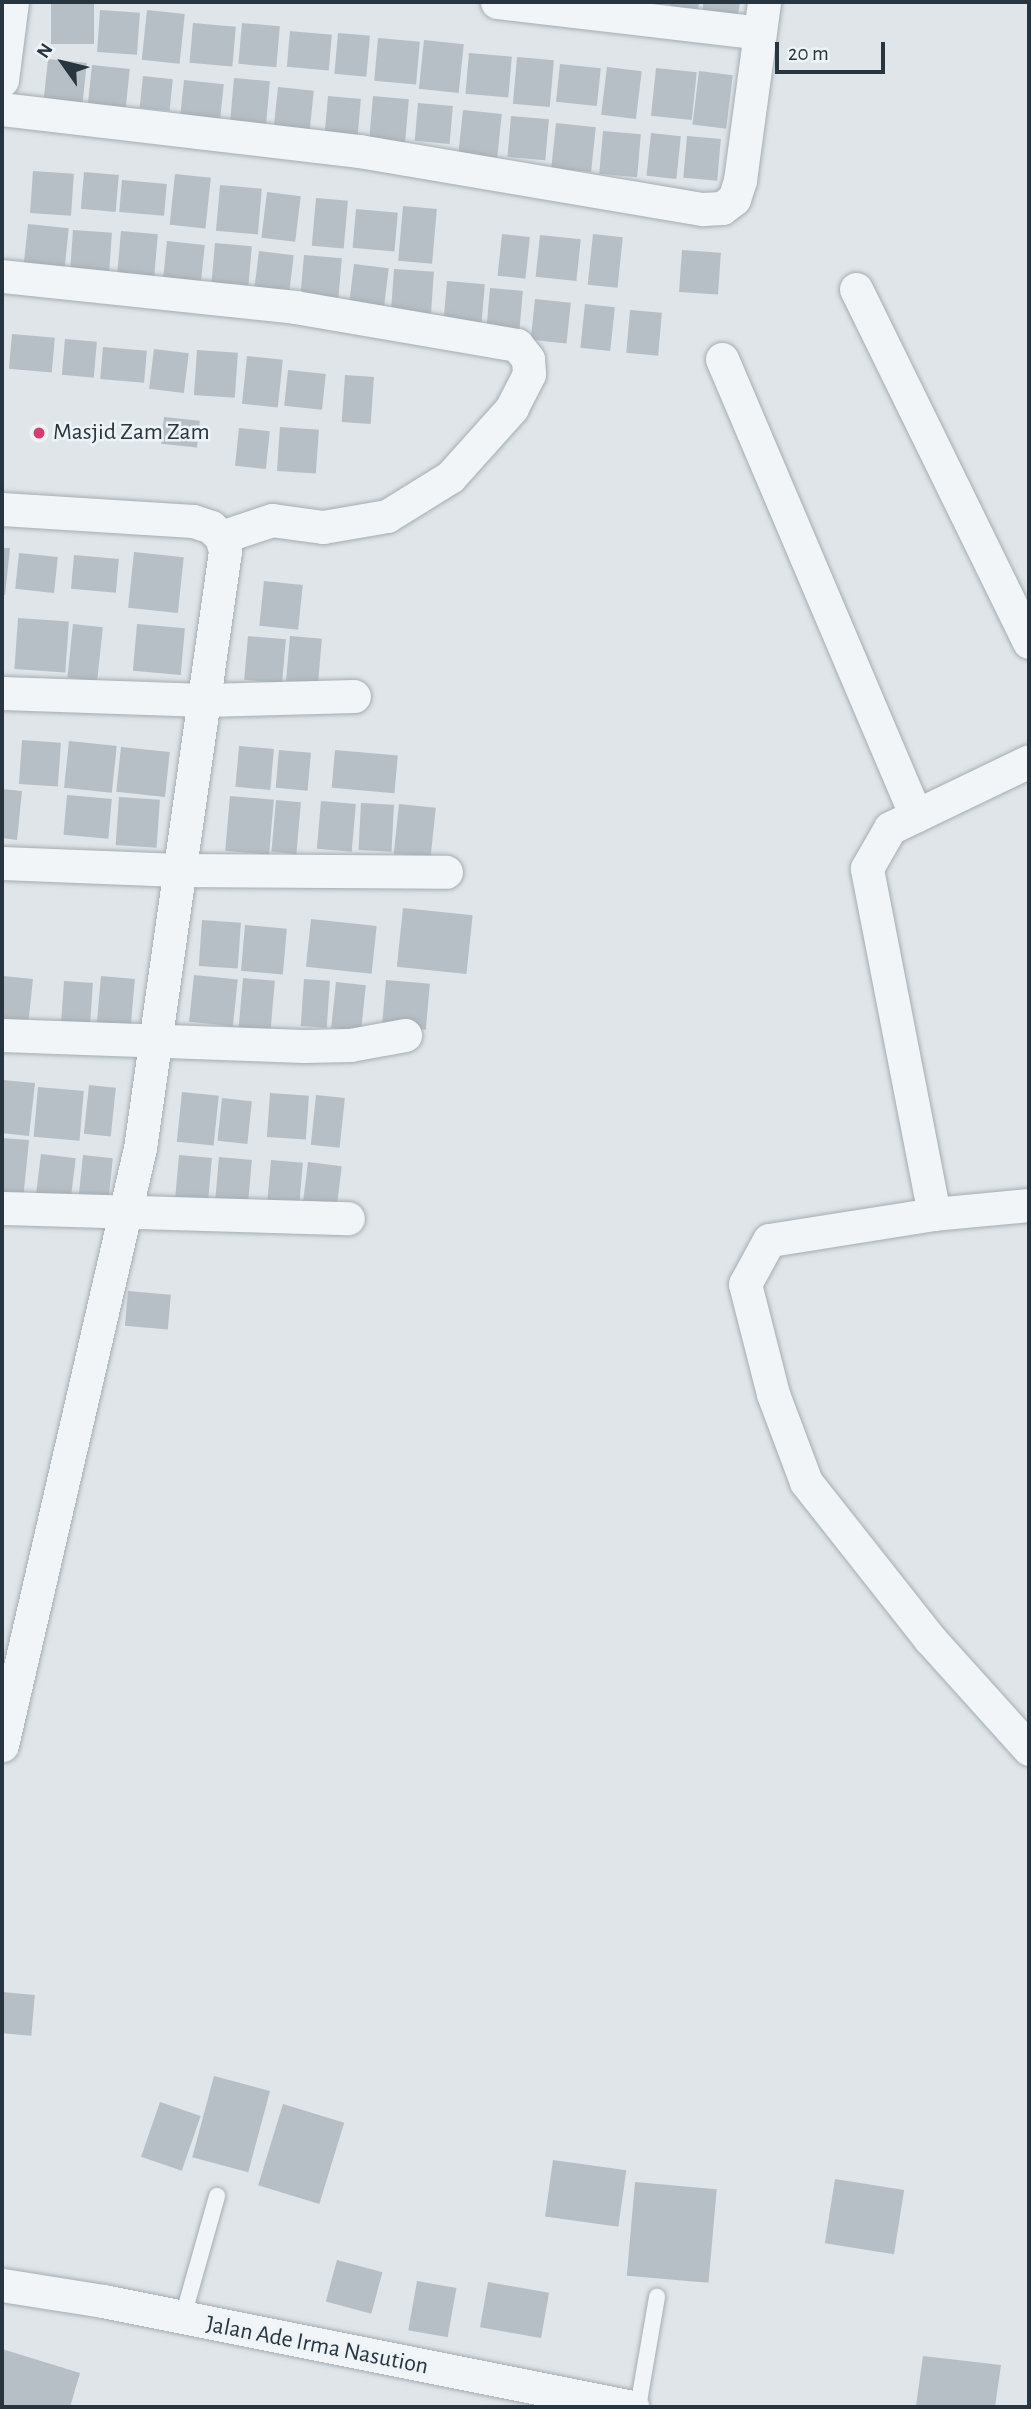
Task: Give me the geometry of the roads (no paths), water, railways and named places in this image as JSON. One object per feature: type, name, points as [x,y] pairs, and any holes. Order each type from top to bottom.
[{"type":"street","points":[[2,80],[12,2]]},
{"type":"street","points":[[2,109],[359,151],[703,209],[722,208],[734,198],[740,180],[762,18],[497,2]]},
{"type":"street","points":[[2,276],[295,307],[517,345],[528,359],[529,374],[512,408],[450,477],[387,516],[323,527],[272,520],[221,537]]},
{"type":"street","points":[[856,289],[1029,642]]},
{"type":"street","points":[[722,359],[916,815]]},
{"type":"street","points":[[2,509],[193,521],[211,527],[221,537],[225,551],[153,1043],[141,1149],[2,1745]]},
{"type":"street","points":[[2,693],[205,700],[354,696]]},
{"type":"street","points":[[934,1214],[867,868],[890,828],[1029,761]]},
{"type":"street","points":[[2,863],[179,870],[446,872]]},
{"type":"street","points":[[2,1035],[153,1043],[350,1045],[405,1035]]},
{"type":"street","points":[[1029,1205],[934,1214],[769,1240],[745,1284],[773,1394],[806,1482],[930,1639],[1029,1749]]},
{"type":"street","points":[[2,1208],[348,1218]]},
{"type":"street","name":"Jalan Ade Irma Nasution","points":[[2,2285],[103,2301],[476,2393],[632,2407]]},
{"type":"lane","points":[[182,2320],[217,2196]]},
{"type":"lane","points":[[638,2407],[656,2297]]},
{"type":"place","name":"Masjid Zam Zam","points":[[39,433]]}]
